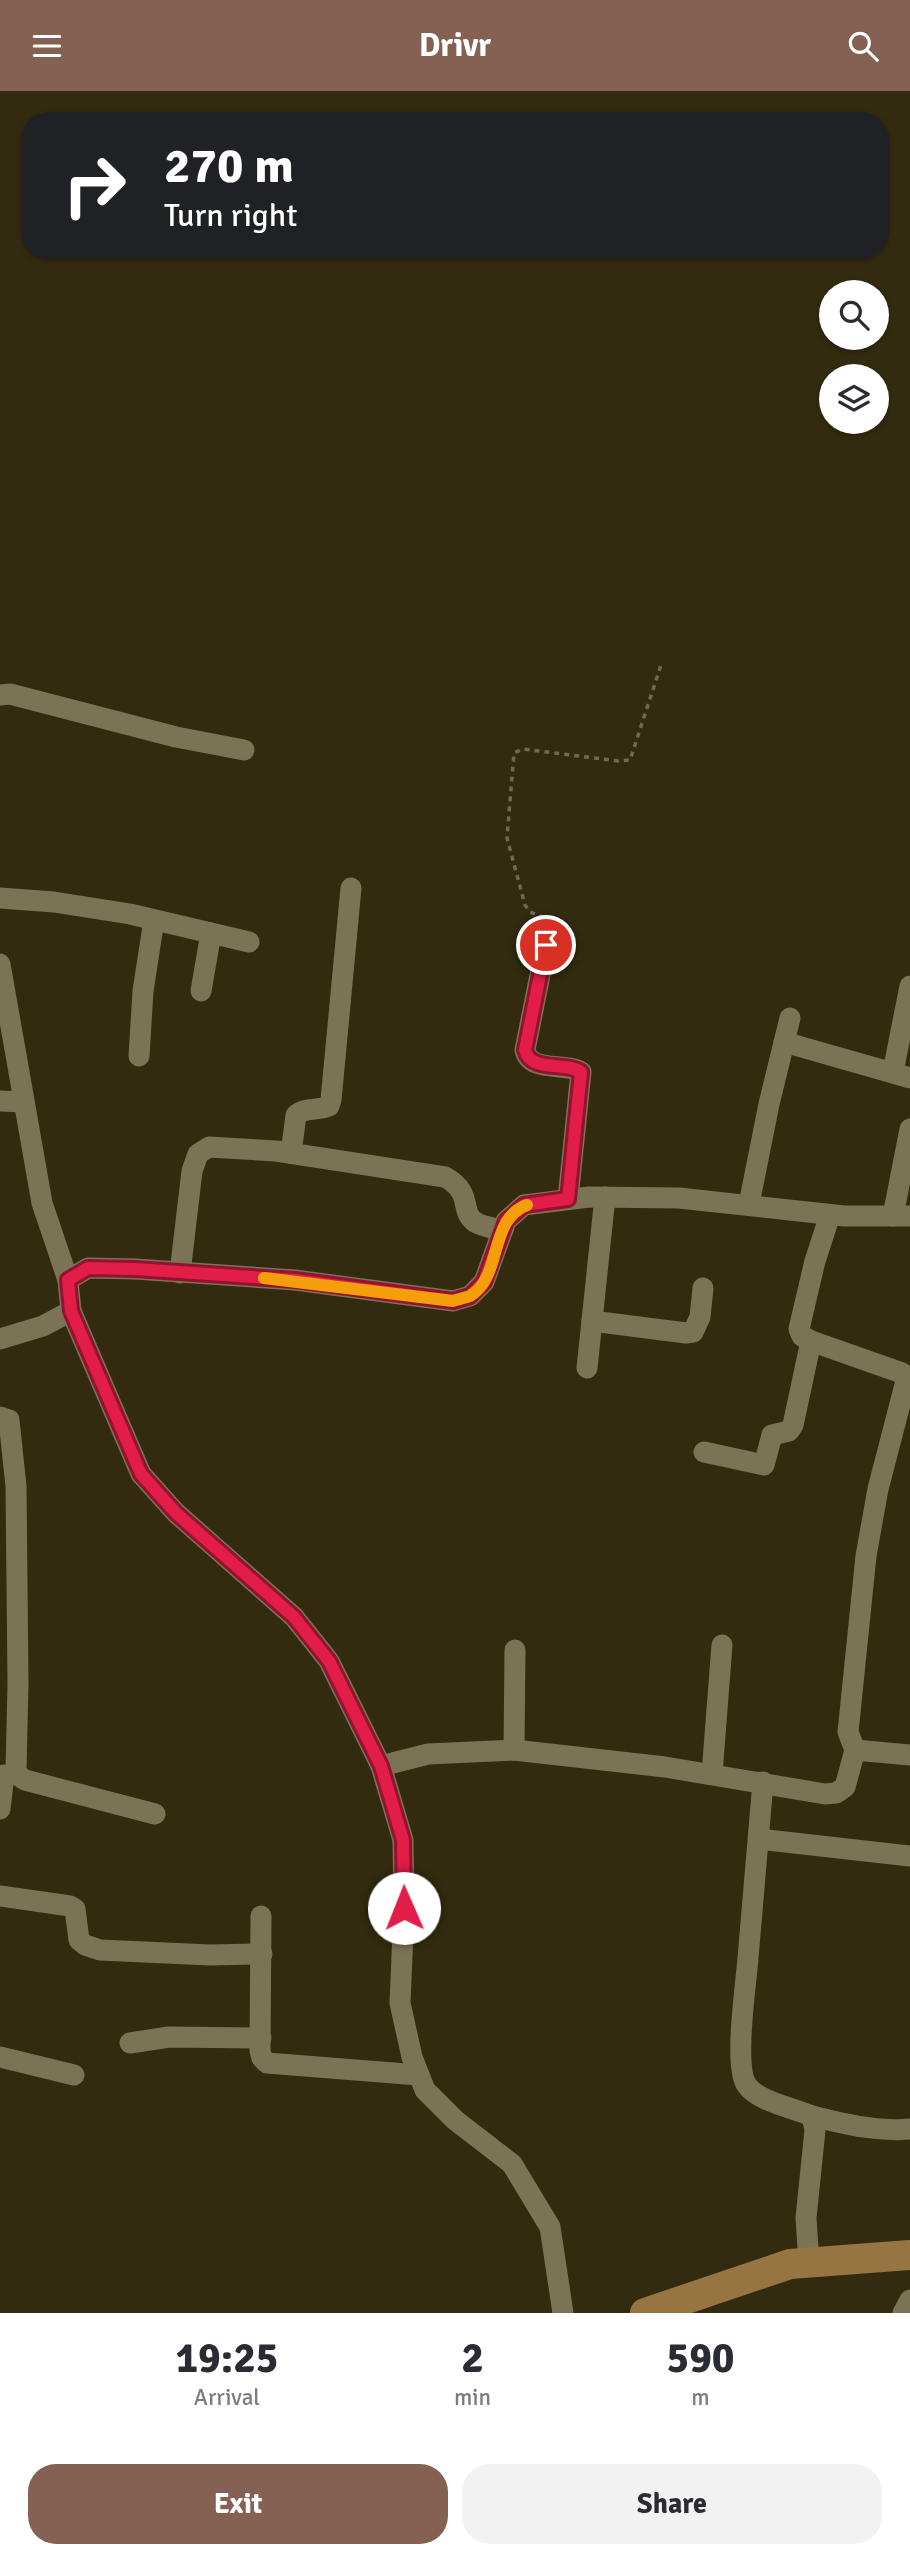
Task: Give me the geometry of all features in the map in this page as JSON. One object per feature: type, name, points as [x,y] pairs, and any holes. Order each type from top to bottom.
[{"type":"main road","points":[[645,2313],[790,2264],[910,2256]]},
{"type":"street","points":[[0,695],[10,694],[176,737],[244,750]]},
{"type":"street","points":[[291,1153],[296,1115],[300,1111],[329,1106],[331,1100],[351,888]]},
{"type":"street","points":[[0,898],[54,902],[153,919],[248,942]]},
{"type":"street","points":[[139,1056],[143,991],[153,919]]},
{"type":"street","points":[[201,991],[211,933]]},
{"type":"street","points":[[546,945],[525,1050],[532,1062],[573,1068],[581,1072],[568,1199]]},
{"type":"street","points":[[0,964],[6,1029],[24,1103],[42,1203],[68,1280],[71,1311],[141,1474],[176,1513],[294,1617],[329,1661],[381,1766],[403,1840],[404,1908],[400,2003],[412,2057],[425,2090],[455,2120],[512,2164],[550,2227],[562,2313]]},
{"type":"street","points":[[783,1042],[901,1075],[910,986]]},
{"type":"street","points":[[749,1204],[789,1018]]},
{"type":"street","points":[[0,1101],[24,1103]]},
{"type":"street","points":[[68,1280],[88,1268],[180,1273],[295,1280],[453,1301],[470,1296],[484,1282],[506,1221],[524,1205],[606,1197],[679,1198],[830,1215],[901,1216],[910,1129]]},
{"type":"street","points":[[180,1273],[192,1171],[198,1154],[209,1147],[238,1147],[291,1153],[445,1177],[458,1184],[464,1193],[469,1215],[475,1221],[503,1230]]},
{"type":"street","points":[[587,1368],[606,1197]]},
{"type":"street","points":[[381,1766],[428,1753],[514,1750],[565,1754],[712,1774],[825,1794],[836,1793],[845,1787],[855,1750],[848,1732],[866,1556],[878,1489],[908,1374],[802,1336],[799,1329],[800,1320],[830,1215]]},
{"type":"street","points":[[592,1321],[693,1332],[697,1327],[703,1288]]},
{"type":"street","points":[[0,1339],[43,1327],[71,1311]]},
{"type":"street","points":[[704,1452],[764,1465],[772,1435],[792,1429],[811,1341]]},
{"type":"street","points":[[0,1417],[9,1420],[16,1486],[9,1620],[15,1763],[8,1775],[0,1809]]},
{"type":"street","points":[[712,1774],[722,1644]]},
{"type":"street","points":[[514,1750],[515,1650]]},
{"type":"street","points":[[855,1750],[910,1755]]},
{"type":"street","points":[[8,1775],[155,1814]]},
{"type":"street","points":[[764,1782],[741,2073],[747,2086],[757,2096],[812,2116],[865,2129],[910,2129]]},
{"type":"street","points":[[759,1839],[910,1856]]},
{"type":"street","points":[[0,1896],[70,1906],[75,1909],[79,1940],[100,1950],[155,1954],[262,1954]]},
{"type":"street","points":[[261,1916],[262,2058],[267,2063],[276,2065],[419,2075]]},
{"type":"street","points":[[130,2043],[169,2037],[261,2038]]},
{"type":"street","points":[[0,2057],[74,2075]]},
{"type":"street","points":[[809,2263],[806,2218],[815,2130],[812,2116]]},
{"type":"street","points":[[903,2313],[910,2300]]},
{"type":"path","points":[[546,945],[548,921],[530,912],[525,905],[507,838],[514,753],[523,749],[618,761],[630,760],[662,662]]},
{"type":"slow traffic","points":[[264,1278],[453,1301],[470,1296],[484,1282],[506,1221],[527,1205]]},
{"type":"route","points":[[404,1908],[403,1840],[381,1766],[329,1661],[294,1617],[176,1513],[141,1474],[71,1311],[68,1280],[88,1268],[135,1269],[295,1280],[453,1301],[470,1296],[484,1282],[506,1221],[524,1205],[568,1199],[581,1072],[573,1068],[532,1062],[525,1050],[546,945]]}]
